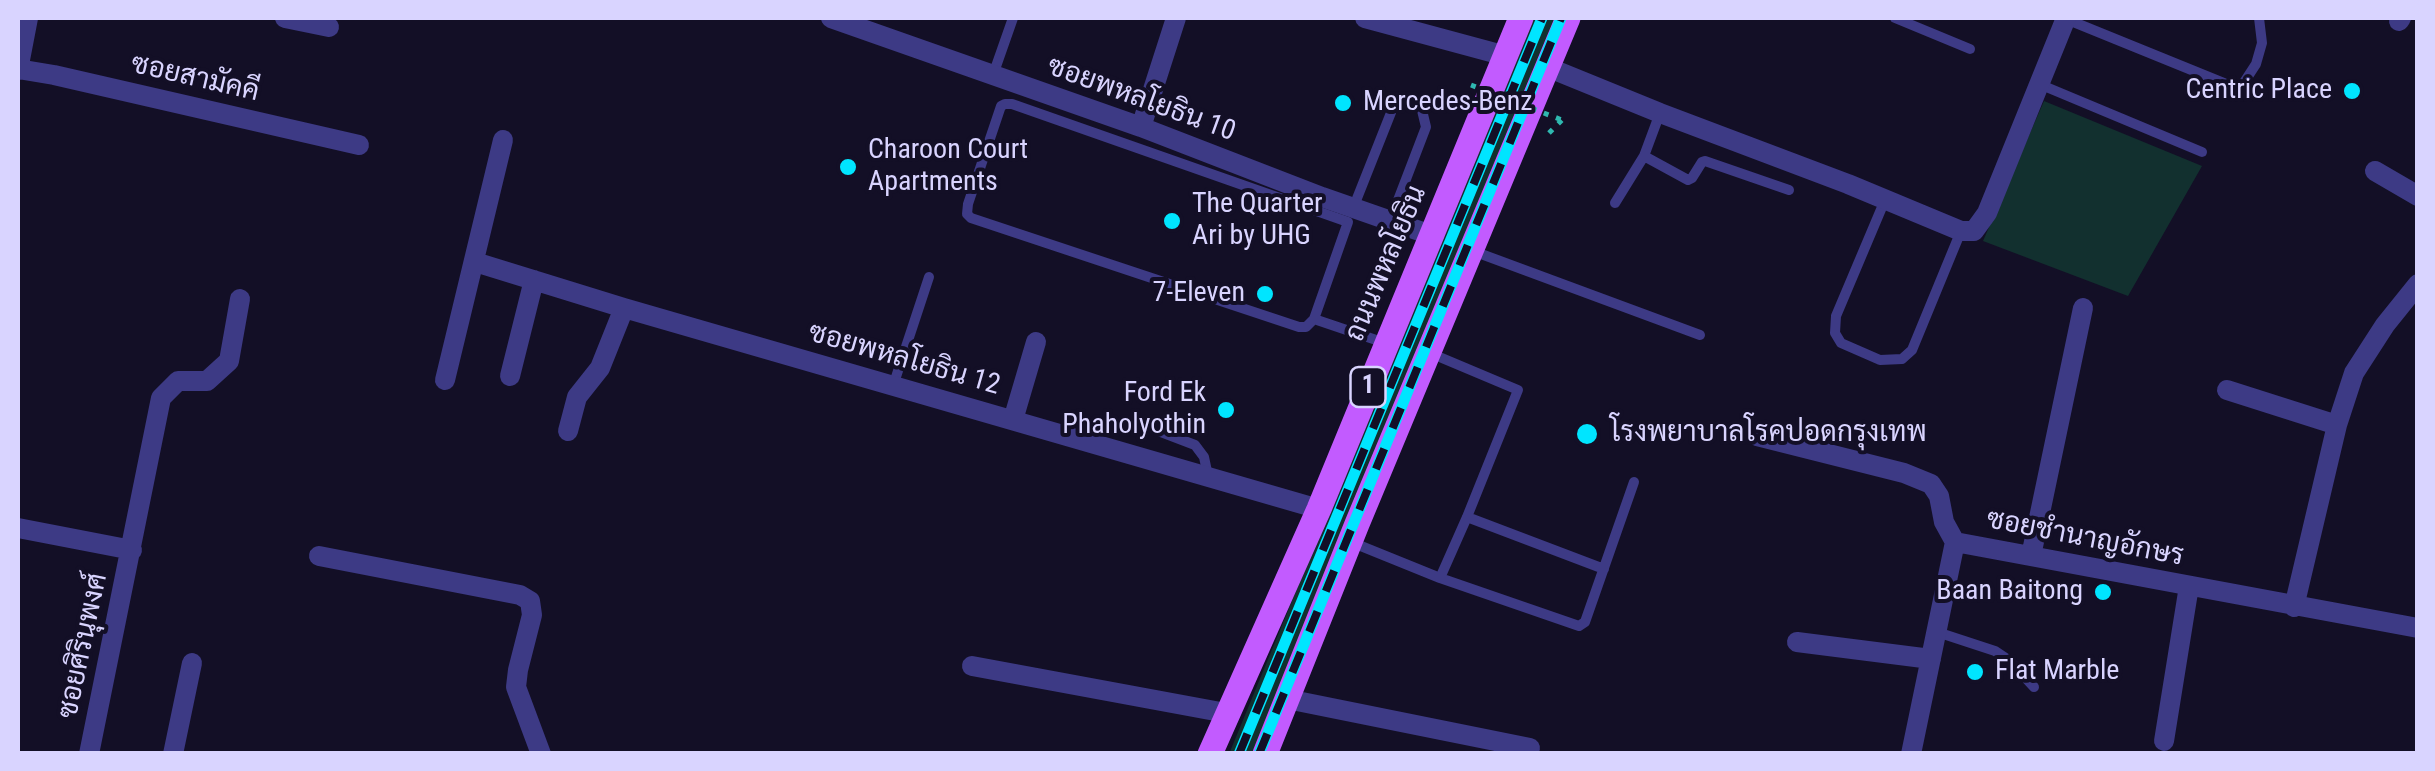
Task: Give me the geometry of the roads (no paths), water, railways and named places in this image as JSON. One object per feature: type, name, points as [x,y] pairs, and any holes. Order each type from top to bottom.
[{"type":"main road","name":"ถนนพหลโยธิน","points":[[1210,754],[1318,508],[1522,18]]},
{"type":"main road","name":"1","points":[[1265,754],[1568,18]]},
{"type":"main road","points":[[1431,235],[1472,250]]},
{"type":"street","name":"ซอยสามัคคี","points":[[28,18],[18,69],[360,146]]},
{"type":"street","points":[[285,18],[329,27]]},
{"type":"street","name":"ซอยพหลโยธิน 10","points":[[831,18],[1141,127],[1351,215],[1390,221],[1431,235]]},
{"type":"street","points":[[1141,127],[1176,18]]},
{"type":"street","points":[[1365,18],[1416,24],[1506,56]]},
{"type":"street","points":[[1548,68],[1960,232],[1974,231],[1987,213],[2066,18]]},
{"type":"street","points":[[445,380],[502,140]]},
{"type":"street","points":[[2375,170],[2418,196]]},
{"type":"street","name":"ซอยพหลโยธิน 12","points":[[474,262],[1318,508]]},
{"type":"street","points":[[510,376],[534,280]]},
{"type":"street","points":[[2294,606],[2337,425],[2354,373],[2385,325],[2416,290]]},
{"type":"street","name":"ซอยศิรินุพงศ์","points":[[90,754],[161,398],[178,381],[208,382],[228,361],[240,299]]},
{"type":"street","points":[[568,431],[576,396],[600,368],[624,308]]},
{"type":"street","points":[[2030,556],[2083,308]]},
{"type":"street","points":[[1013,420],[1036,342]]},
{"type":"street","points":[[2227,390],[2337,425]]},
{"type":"street","points":[[1757,436],[1904,473],[1930,484],[1939,496],[1944,522],[1955,542]]},
{"type":"street","name":"ซอยศิรินุพงศ์","points":[[18,528],[132,550]]},
{"type":"street","name":"ซอยชำนาญอักษร","points":[[1911,754],[1955,542],[2418,628]]},
{"type":"street","points":[[319,556],[530,601],[532,615],[516,687],[540,754]]},
{"type":"street","points":[[2164,741],[2190,586]]},
{"type":"street","points":[[1796,642],[1931,659]]},
{"type":"street","points":[[173,754],[192,664]]},
{"type":"street","points":[[972,666],[1226,714]]},
{"type":"street","points":[[1287,699],[1530,748]]},
{"type":"lane","points":[[992,76],[1013,18]]},
{"type":"lane","points":[[1895,18],[1970,49]]},
{"type":"lane","points":[[2066,18],[2231,86],[2243,84],[2256,64],[2262,42],[2259,18]]},
{"type":"lane","points":[[2039,84],[2202,152]]},
{"type":"lane","points":[[1351,215],[1012,104],[1004,104],[1000,110],[968,204],[971,218],[1306,327],[1314,319],[1396,100],[1407,97],[1421,106],[1426,127],[1390,221]]},
{"type":"lane","points":[[1615,203],[1644,156],[1660,114]]},
{"type":"lane","points":[[1644,156],[1688,180],[1706,161],[1789,190]]},
{"type":"lane","points":[[1885,200],[1836,316],[1835,333],[1841,344],[1880,360],[1902,359],[1912,350],[1960,232]]},
{"type":"lane","points":[[1472,250],[1700,335]]},
{"type":"lane","points":[[894,386],[928,277]]},
{"type":"lane","points":[[1314,319],[1386,344]]},
{"type":"lane","points":[[1429,353],[1518,390],[1440,578]]},
{"type":"lane","points":[[1153,428],[1194,445],[1204,457],[1208,476]]},
{"type":"lane","points":[[1351,542],[1440,578],[1579,626],[1585,622],[1634,482]]},
{"type":"lane","points":[[1467,517],[1604,569]]},
{"type":"lane","points":[[1936,632],[1995,652],[2010,661],[2034,687]]},
{"type":"railway","points":[[1239,754],[1542,18]]},
{"type":"railway","points":[[1259,754],[1561,18]]},
{"type":"place","name":"Centric Place","points":[[2352,91]]},
{"type":"place","name":"Mercedes-Benz","points":[[1343,103]]},
{"type":"place","name":"Charoon Court Apartments","points":[[848,167]]},
{"type":"place","name":"The Quarter Ari by UHG","points":[[1172,221]]},
{"type":"place","name":"7-Eleven","points":[[1265,294]]},
{"type":"place","name":"Ford Ek Phaholyothin","points":[[1226,410]]},
{"type":"place","name":"โรงพยาบาลโรคปอดกรุงเทพ","points":[[1587,434]]},
{"type":"place","name":"Baan Baitong","points":[[2103,592]]},
{"type":"place","name":"Flat Marble","points":[[1975,672]]}]
